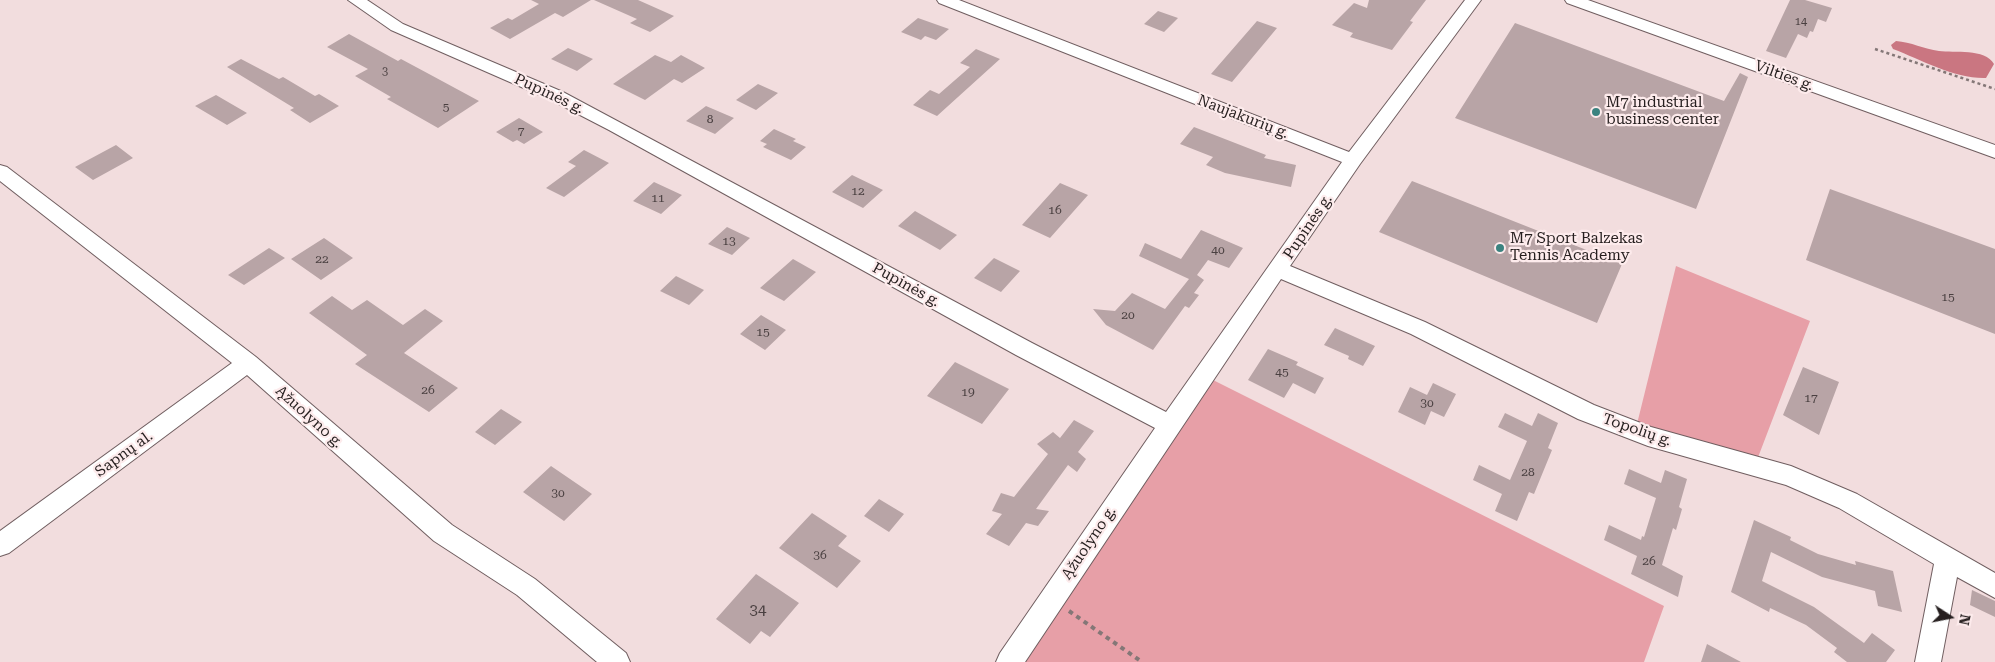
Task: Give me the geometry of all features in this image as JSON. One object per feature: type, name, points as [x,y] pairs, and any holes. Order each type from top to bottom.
[{"type":"street","name":"Pupinės g.","points":[[356,0],[397,27],[557,96],[615,126],[1024,349],[1170,425],[1279,270],[1353,160]]},
{"type":"street","name":"Naujakurių g.","points":[[945,0],[1353,160]]},
{"type":"street","points":[[1353,160],[1473,0]]},
{"type":"street","name":"Vilties g.","points":[[1573,0],[1995,152]]},
{"type":"street","name":"Ąžuolyno g.","points":[[0,171],[248,363],[443,534],[526,587],[618,662]]},
{"type":"street","name":"Topolių g.","points":[[1279,270],[1418,328],[1586,412],[1648,436],[1791,476],[1848,501],[1995,586]]},
{"type":"street","name":"Sapnų al.","points":[[0,544],[248,363]]},
{"type":"street","name":"Ąžuolyno g.","points":[[1009,662],[1170,425]]},
{"type":"street","points":[[1928,662],[1948,559]]},
{"type":"path","points":[[1875,49],[1995,89]]},
{"type":"path","points":[[1052,599],[1142,662]]},
{"type":"shaded area","points":[[1896,41],[1939,51],[1977,53],[1990,59],[1994,64],[1986,78],[1962,75],[1939,68],[1893,49],[1891,45]]},
{"type":"shaded area","points":[[1676,266],[1810,321],[1757,460],[1637,424]]},
{"type":"shaded area","points":[[1213,380],[1664,606],[1644,662],[1021,662]]},
{"type":"building","points":[[531,0],[591,0],[563,17],[555,13],[510,39],[490,28],[508,18],[512,20],[539,4]]},
{"type":"building","points":[[594,0],[638,0],[674,16],[650,32],[630,23],[637,19]]},
{"type":"building","points":[[1369,0],[1426,0],[1410,21],[1413,22],[1392,50],[1350,37],[1353,33],[1332,25],[1354,3],[1367,8]]},
{"type":"building","points":[[1790,0],[1805,0],[1832,8],[1826,22],[1818,19],[1813,32],[1810,31],[1807,38],[1798,34],[1786,58],[1766,51]]},
{"type":"building","points":[[1158,11],[1178,18],[1164,32],[1144,24]]},
{"type":"building","points":[[918,18],[949,29],[936,40],[925,36],[921,40],[901,32]]},
{"type":"building","points":[[1257,21],[1277,28],[1232,82],[1211,74]]},
{"type":"building","name":"M7 industrial business center","points":[[1515,23],[1724,101],[1740,73],[1748,77],[1696,209],[1455,118]]},
{"type":"building","points":[[349,34],[398,61],[401,59],[479,101],[438,128],[387,99],[391,97],[355,76],[368,69],[327,47]]},
{"type":"building","points":[[568,48],[593,59],[577,71],[551,59]]},
{"type":"building","points":[[976,49],[1000,59],[937,116],[913,105],[930,90],[939,94],[970,67],[960,63]]},
{"type":"building","points":[[655,55],[671,62],[681,55],[705,68],[682,83],[674,79],[645,100],[613,84]]},
{"type":"building","points":[[241,59],[279,79],[283,77],[315,96],[319,94],[339,106],[310,123],[290,110],[294,108],[227,67]]},
{"type":"building","points":[[758,84],[778,93],[756,110],[736,100]]},
{"type":"building","points":[[216,95],[247,113],[227,125],[195,106]]},
{"type":"building","points":[[706,106],[734,118],[715,134],[686,121]]},
{"type":"building","points":[[519,118],[543,132],[524,144],[517,140],[513,142],[496,132]]},
{"type":"building","points":[[1194,127],[1266,155],[1264,158],[1296,165],[1291,187],[1225,173],[1206,165],[1213,157],[1180,144]]},
{"type":"building","points":[[774,129],[796,139],[793,141],[806,147],[791,160],[763,147],[767,144],[760,141]]},
{"type":"building","points":[[116,145],[133,158],[93,180],[75,167]]},
{"type":"building","points":[[584,150],[609,163],[564,197],[546,188],[576,166],[568,162]]},
{"type":"building","points":[[852,175],[883,190],[863,208],[832,192]]},
{"type":"building","name":"M7 Sport Balzekas Tennis Academy","points":[[1412,181],[1622,264],[1597,323],[1379,232]]},
{"type":"building","points":[[654,182],[682,195],[661,214],[633,201]]},
{"type":"building","points":[[1060,183],[1088,195],[1050,238],[1022,225]]},
{"type":"building","points":[[1830,189],[1995,249],[1995,334],[1806,260]]},
{"type":"building","points":[[915,211],[957,235],[940,250],[898,226]]},
{"type":"building","points":[[727,227],[750,238],[732,255],[708,244]]},
{"type":"building","points":[[1201,230],[1243,248],[1229,268],[1208,260],[1197,275],[1204,280],[1194,293],[1199,295],[1189,308],[1185,306],[1153,350],[1106,325],[1093,309],[1115,311],[1132,293],[1165,309],[1189,279],[1139,256],[1145,243],[1181,259]]},
{"type":"building","points":[[324,238],[353,258],[321,280],[291,259]]},
{"type":"building","points":[[269,248],[285,258],[244,285],[228,275]]},
{"type":"building","points":[[994,258],[1020,271],[1001,292],[974,278]]},
{"type":"building","points":[[793,259],[816,272],[784,301],[760,288]]},
{"type":"building","points":[[676,276],[704,290],[689,305],[660,291]]},
{"type":"building","points":[[332,296],[352,310],[367,300],[403,325],[425,309],[443,321],[404,353],[458,388],[429,412],[355,364],[367,355],[309,313]]},
{"type":"building","points":[[761,315],[786,330],[765,350],[740,334]]},
{"type":"building","points":[[1335,328],[1375,346],[1363,366],[1348,359],[1349,356],[1324,345]]},
{"type":"building","points":[[1268,349],[1298,362],[1296,365],[1324,378],[1315,394],[1293,383],[1284,398],[1248,380]]},
{"type":"building","points":[[955,362],[1009,389],[982,424],[927,396]]},
{"type":"building","points":[[1803,367],[1839,382],[1819,435],[1783,415]]},
{"type":"building","points":[[1433,383],[1456,394],[1444,417],[1431,411],[1425,425],[1398,412],[1410,387],[1427,395]]},
{"type":"building","points":[[501,409],[522,422],[495,445],[475,432]]},
{"type":"building","points":[[1505,413],[1532,426],[1538,413],[1558,423],[1548,448],[1552,450],[1534,494],[1529,492],[1517,521],[1495,511],[1502,494],[1473,480],[1479,465],[1510,480],[1527,441],[1498,427]]},
{"type":"building","points":[[1074,420],[1094,431],[1078,452],[1086,459],[1077,472],[1068,465],[1036,509],[1049,511],[1038,526],[1026,523],[1009,546],[986,534],[1002,514],[992,511],[1001,493],[1014,497],[1048,454],[1037,444],[1053,432],[1060,438]]},
{"type":"building","points":[[551,466],[592,494],[564,521],[523,492]]},
{"type":"building","points":[[1629,469],[1661,483],[1665,470],[1687,479],[1679,507],[1682,509],[1676,530],[1673,528],[1662,565],[1683,576],[1678,597],[1631,574],[1637,556],[1604,540],[1609,525],[1641,540],[1642,536],[1644,537],[1656,498],[1624,484]]},
{"type":"building","points":[[879,499],[904,514],[889,532],[864,516]]},
{"type":"building","points":[[812,513],[847,536],[838,546],[861,561],[837,588],[779,548]]},
{"type":"building","points":[[1754,520],[1791,537],[1790,540],[1818,554],[1856,565],[1855,561],[1893,571],[1902,612],[1878,606],[1875,591],[1822,577],[1771,552],[1762,581],[1814,607],[1864,643],[1872,633],[1895,650],[1886,662],[1847,662],[1834,652],[1837,648],[1806,625],[1770,608],[1769,612],[1731,592]]},
{"type":"building","points":[[756,574],[799,603],[770,637],[761,631],[750,644],[716,619]]},
{"type":"building","points":[[1972,590],[1995,601],[1995,617],[1970,605]]},
{"type":"building","points":[[1707,644],[1741,662],[1701,662]]},
{"type":"place","name":"M7 industrial business center","points":[[1596,112]]},
{"type":"place","name":"M7 Sport Balzekas Tennis Academy","points":[[1500,248]]}]
